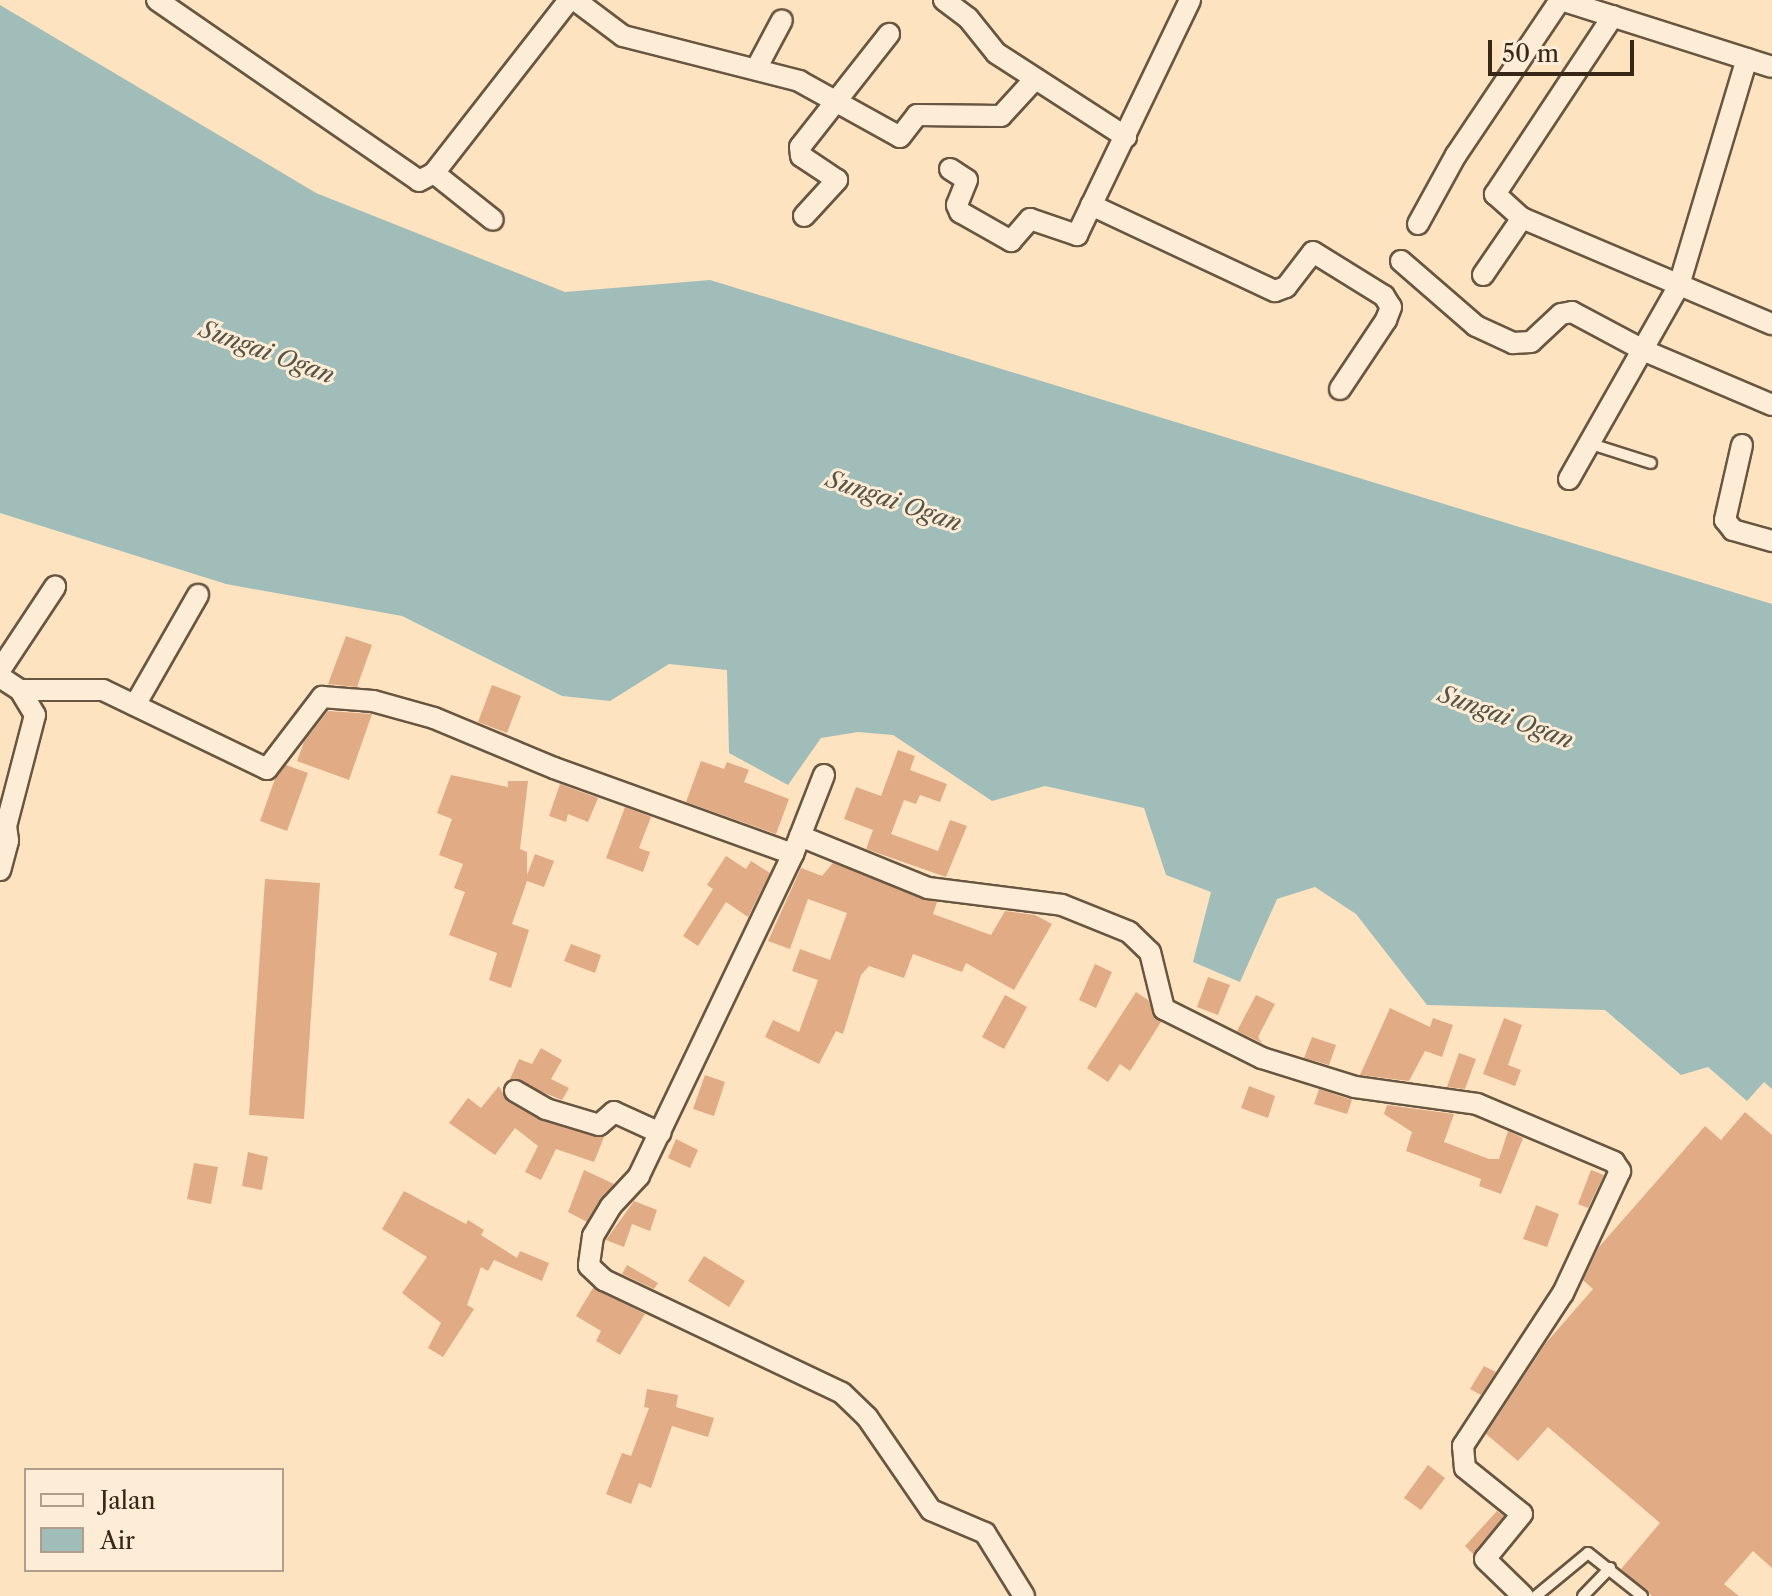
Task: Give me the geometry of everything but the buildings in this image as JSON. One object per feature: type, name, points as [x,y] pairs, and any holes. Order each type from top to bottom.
[{"type":"street","points":[[157,0],[413,178],[434,173],[569,0]]},
{"type":"street","points":[[575,0],[623,36],[756,69],[838,99],[902,137],[917,115],[1001,116],[1034,80]]},
{"type":"street","points":[[944,0],[968,18],[996,53],[1126,137]]},
{"type":"street","points":[[950,169],[967,180],[957,205],[960,212],[1011,241],[1030,219],[1077,235],[1190,0]]},
{"type":"street","points":[[1418,224],[1456,155],[1560,0],[1772,67]]},
{"type":"street","points":[[1613,16],[1495,194],[1522,218],[1772,324]]},
{"type":"street","points":[[756,69],[782,20]]},
{"type":"street","points":[[804,216],[837,180],[801,156],[800,147],[889,34]]},
{"type":"street","points":[[1569,479],[1645,351],[1679,285],[1747,59]]},
{"type":"street","points":[[434,173],[493,220]]},
{"type":"street","points":[[1091,205],[1275,291],[1286,287],[1313,252],[1384,296],[1391,307],[1386,320],[1340,389]]},
{"type":"street","points":[[1483,275],[1522,218]]},
{"type":"street","points":[[1401,261],[1476,326],[1513,343],[1531,342],[1567,312],[1645,351],[1772,405]]},
{"type":"street","points":[[1742,445],[1725,520],[1733,530],[1772,541]]},
{"type":"street","points":[[0,670],[55,587]]},
{"type":"street","points":[[135,705],[198,595]]},
{"type":"street","points":[[0,677],[20,690],[35,715],[8,817],[7,850],[0,870]]},
{"type":"street","points":[[20,690],[103,690],[267,769],[314,702],[337,695],[434,718],[554,768],[928,888],[1062,905],[1129,932],[1150,952],[1172,1015],[1262,1058],[1330,1081],[1477,1104],[1618,1167],[1611,1193],[1563,1293],[1463,1446],[1465,1468],[1522,1514],[1485,1559],[1523,1596]]},
{"type":"street","points":[[824,775],[796,845],[639,1176],[599,1224],[590,1247],[591,1269],[604,1280],[842,1393],[867,1417],[931,1510],[987,1536],[1024,1596]]},
{"type":"street","points":[[515,1091],[546,1109],[599,1125],[614,1112],[660,1133]]},
{"type":"lane","points":[[1588,443],[1651,463]]},
{"type":"lane","points":[[1536,1596],[1588,1553],[1642,1596]]},
{"type":"lane","points":[[1583,1596],[1610,1568]]},
{"type":"water","name":"Sungai Ogan","points":[[0,5],[316,193],[565,292],[710,280],[1772,604],[1772,1089],[1764,1082],[1747,1101],[1708,1067],[1681,1075],[1605,1010],[1427,1005],[1356,914],[1315,887],[1277,899],[1240,982],[1193,962],[1211,892],[1166,875],[1144,808],[1045,786],[992,801],[893,735],[858,732],[821,738],[788,785],[729,753],[727,670],[669,664],[610,701],[562,696],[402,616],[226,584],[0,513]]}]
